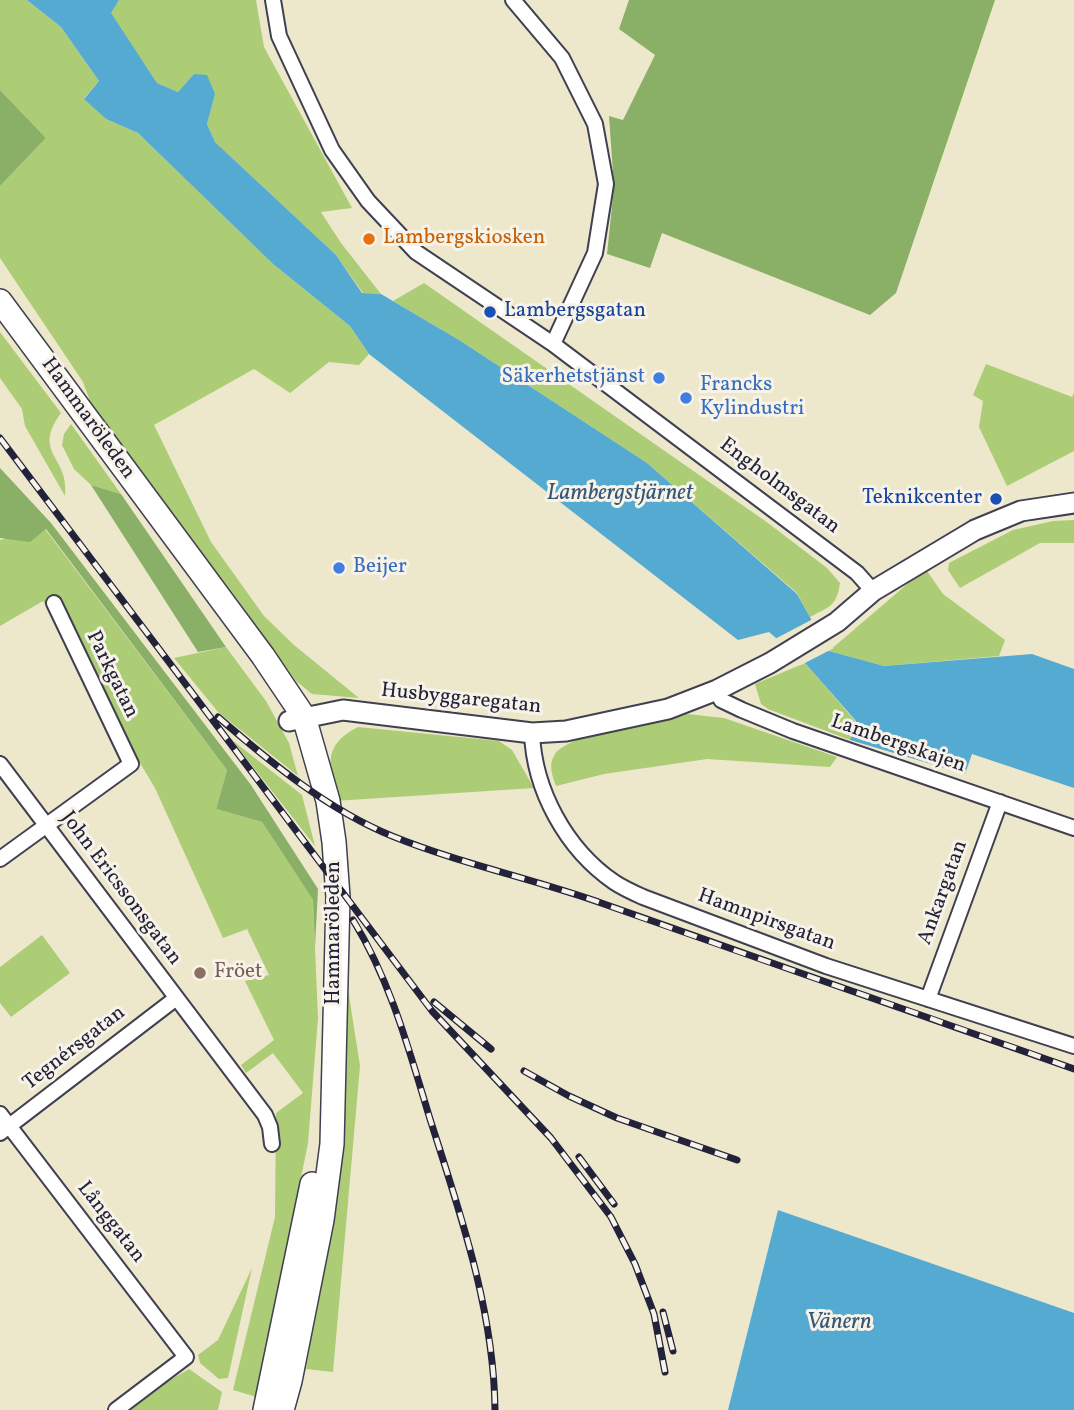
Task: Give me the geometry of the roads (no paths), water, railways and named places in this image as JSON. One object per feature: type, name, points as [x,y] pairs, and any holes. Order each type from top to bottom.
[{"type":"main road","name":"Hammaröleden","points":[[0,301],[262,656],[296,719],[328,801],[338,897],[332,1144],[322,1220],[282,1410]]},
{"type":"main road","name":"Hammaröleden","points":[[0,317],[296,719],[315,792],[323,831],[329,886],[324,1074],[318,1145],[307,1216],[265,1410]]},
{"type":"street","name":"Engholmsgatan","points":[[274,0],[279,36],[332,150],[368,201],[416,252],[553,344],[857,573],[873,591]]},
{"type":"street","points":[[513,0],[562,58],[596,124],[606,184],[595,253],[553,344]]},
{"type":"street","name":"Husbyggaregatan","points":[[296,719],[343,710],[533,733],[566,731],[668,709],[717,690],[763,667],[837,622],[873,591],[975,530],[1021,511],[1074,503]]},
{"type":"street","name":"Parkgatan","points":[[46,825],[131,764],[54,603]]},
{"type":"street","name":"Lambergskajen","points":[[717,690],[721,699],[780,726],[1074,828]]},
{"type":"street","name":"Hamnpirsgatan","points":[[533,733],[537,767],[545,797],[577,846],[597,869],[615,883],[643,897],[826,966],[1074,1046]]},
{"type":"street","name":"John Ericssonsgatan","points":[[0,764],[265,1115],[272,1144]]},
{"type":"street","name":"Ankargatan","points":[[928,999],[1000,802]]},
{"type":"street","points":[[0,859],[46,825]]},
{"type":"street","name":"Tegnérsgatan","points":[[3,1125],[175,999]]},
{"type":"street","name":"Långgatan","points":[[3,1125],[186,1357],[116,1410]]},
{"type":"water","name":"Lambergstjärnet","points":[[27,0],[119,0],[111,13],[157,83],[178,92],[194,74],[207,75],[215,94],[207,124],[215,142],[336,255],[362,293],[381,294],[459,340],[647,463],[797,594],[829,651],[884,666],[1032,654],[1074,669],[1074,788],[972,754],[965,774],[850,740],[856,721],[805,663],[769,632],[738,640],[369,354],[350,326],[273,264],[138,133],[106,119],[84,99],[99,81],[61,27]]},
{"type":"water","name":"Vänern","points":[[778,1210],[1074,1313],[1074,1410],[728,1410]]},
{"type":"railway","points":[[0,438],[432,1011],[551,1138],[611,1217],[635,1264],[654,1314],[665,1372]]},
{"type":"railway","points":[[218,717],[300,784],[345,813],[392,836],[444,855],[604,904],[1074,1069]]},
{"type":"railway","points":[[353,920],[378,968],[398,1017],[463,1226],[489,1336],[495,1410]]},
{"type":"railway","points":[[434,1002],[491,1049]]},
{"type":"railway","points":[[524,1071],[617,1118],[737,1160]]},
{"type":"railway","points":[[579,1157],[614,1204]]},
{"type":"railway","points":[[663,1312],[673,1351]]},
{"type":"place","name":"Lambergskiosken","points":[[369,239]]},
{"type":"place","name":"Lambergsgatan","points":[[490,312]]},
{"type":"place","name":"Säkerhetstjänst","points":[[659,378]]},
{"type":"place","name":"Francks Kylindustri","points":[[686,398]]},
{"type":"place","name":"Teknikcenter","points":[[996,499]]},
{"type":"place","name":"Beijer","points":[[339,568]]},
{"type":"place","name":"Fröet","points":[[200,973]]}]
